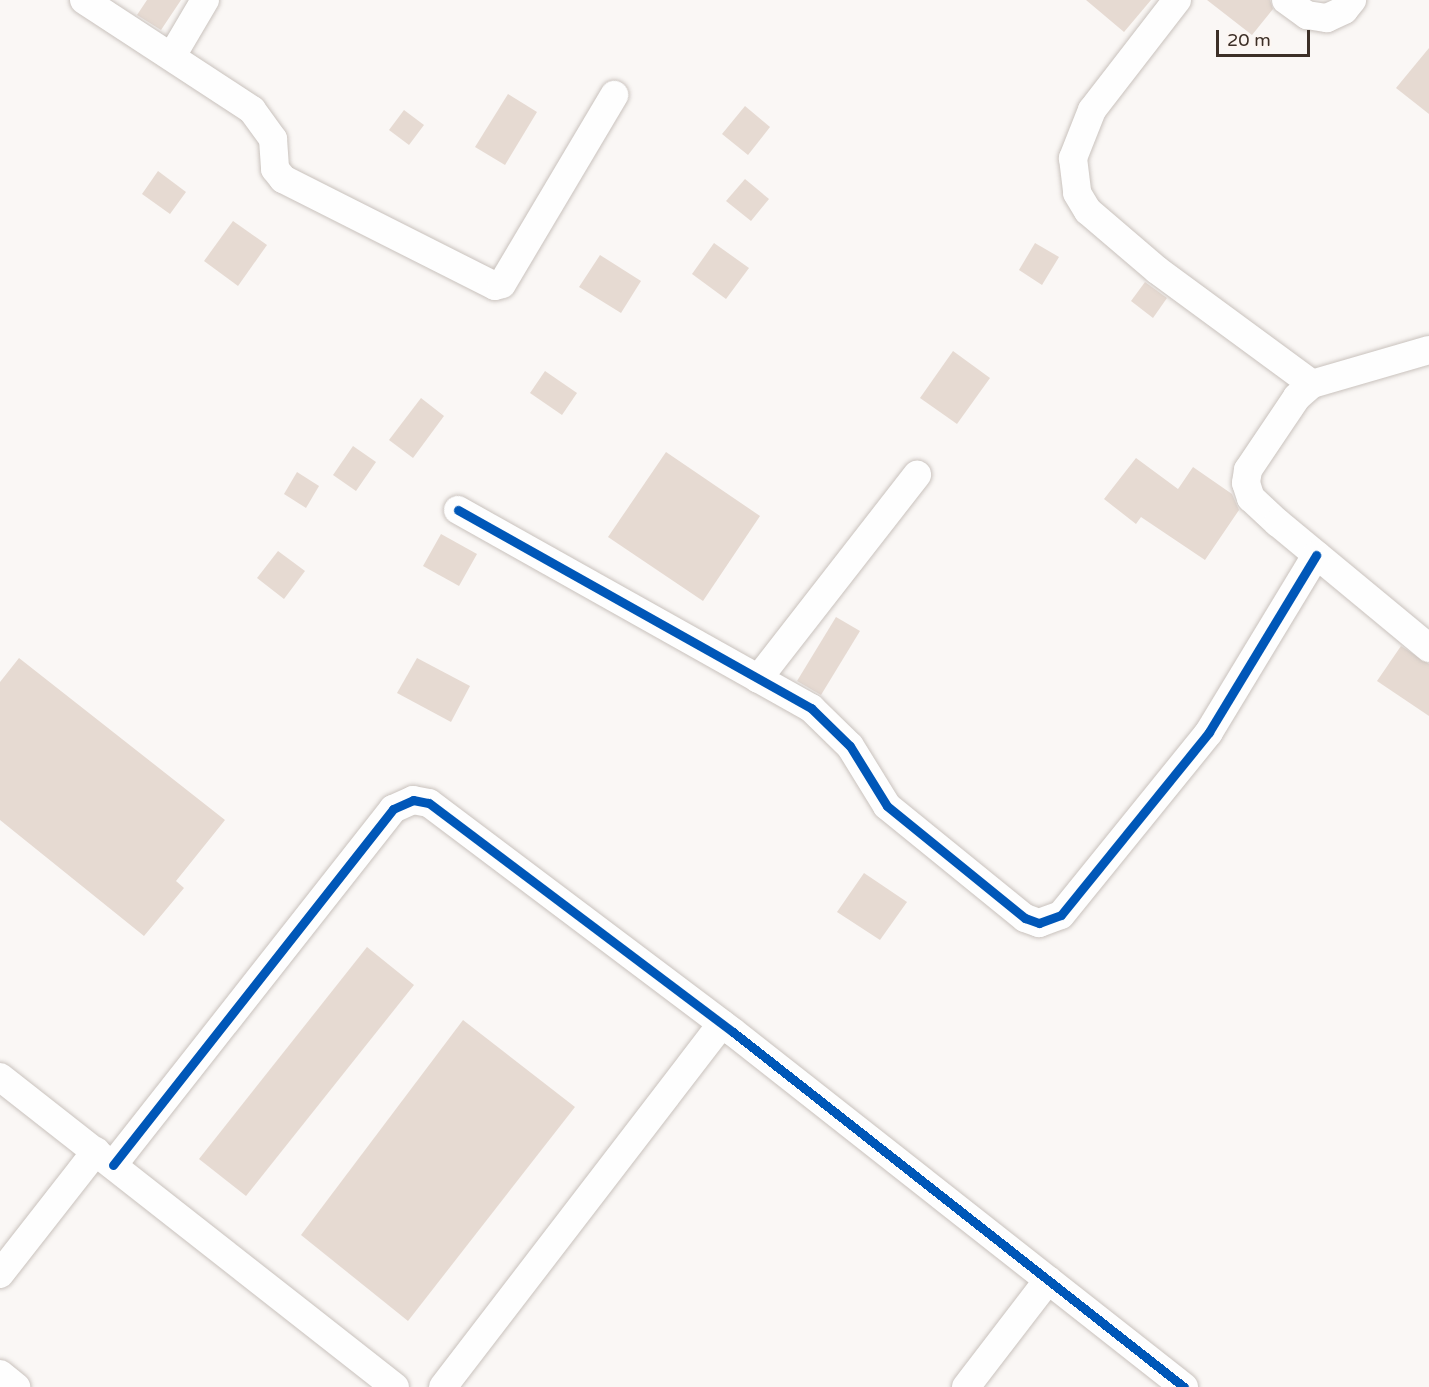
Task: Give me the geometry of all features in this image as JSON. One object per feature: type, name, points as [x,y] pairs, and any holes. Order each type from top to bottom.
[{"type":"street","points":[[84,0],[252,110],[267,126],[273,139],[275,169],[284,180],[495,286],[502,284],[614,95]]},
{"type":"street","points":[[172,56],[205,0]]},
{"type":"street","points":[[1176,0],[1092,110],[1073,158],[1077,193],[1088,212],[1149,263],[1312,384]]},
{"type":"street","points":[[1286,0],[1307,15],[1327,18],[1344,10],[1352,0]]},
{"type":"street","points":[[1429,350],[1312,384],[1297,397],[1248,470],[1246,483],[1251,498],[1429,648]]},
{"type":"street","points":[[758,679],[916,475]]},
{"type":"street","points":[[458,510],[811,708],[850,746],[886,806],[1025,918],[1051,922],[1114,854],[1209,732],[1316,555]]},
{"type":"street","points":[[0,1274],[105,1158],[402,802],[429,803],[722,1024],[1184,1387]]},
{"type":"street","points":[[443,1387],[722,1024]]},
{"type":"street","points":[[0,1077],[395,1387]]},
{"type":"street","points":[[966,1387],[1048,1280]]},
{"type":"street","points":[[0,1374],[16,1387]]},
{"type":"building","points":[[147,0],[181,0],[161,30],[137,15]]},
{"type":"building","points":[[1086,0],[1151,0],[1124,32]]},
{"type":"building","points":[[1207,0],[1270,0],[1273,9],[1252,35]]},
{"type":"building","points":[[1429,48],[1429,114],[1396,88]]},
{"type":"building","points":[[508,94],[537,112],[505,165],[475,147]]},
{"type":"building","points":[[745,106],[770,127],[748,155],[722,134]]},
{"type":"building","points":[[404,110],[424,125],[409,145],[389,130]]},
{"type":"building","points":[[158,171],[186,192],[170,214],[142,194]]},
{"type":"building","points":[[745,179],[769,199],[751,221],[726,201]]},
{"type":"building","points":[[233,221],[267,245],[238,286],[204,261]]},
{"type":"building","points":[[714,243],[749,268],[726,299],[692,274]]},
{"type":"building","points":[[1035,243],[1059,257],[1042,285],[1019,270]]},
{"type":"building","points":[[600,255],[641,281],[621,313],[579,287]]},
{"type":"building","points":[[1145,282],[1167,298],[1153,318],[1131,301]]},
{"type":"building","points":[[953,351],[990,378],[957,424],[920,398]]},
{"type":"building","points":[[545,371],[577,393],[562,415],[530,393]]},
{"type":"building","points":[[421,398],[444,416],[413,458],[389,440]]},
{"type":"building","points":[[353,446],[376,462],[356,491],[333,475]]},
{"type":"building","points":[[666,452],[760,516],[703,601],[608,537]]},
{"type":"building","points":[[1136,458],[1178,489],[1193,467],[1232,494],[1239,510],[1205,560],[1141,517],[1136,524],[1104,499]]},
{"type":"building","points":[[297,472],[319,486],[306,508],[284,494]]},
{"type":"building","points":[[441,534],[477,554],[459,586],[423,566]]},
{"type":"building","points":[[278,551],[305,571],[284,599],[257,578]]},
{"type":"building","points":[[836,617],[860,631],[821,695],[797,681]]},
{"type":"building","points":[[1401,646],[1429,664],[1429,716],[1377,681]]},
{"type":"building","points":[[19,658],[225,820],[176,881],[184,888],[144,936],[0,820],[0,682]]},
{"type":"building","points":[[417,658],[470,686],[451,722],[397,693]]},
{"type":"building","points":[[864,873],[907,902],[880,940],[837,912]]},
{"type":"building","points":[[367,947],[414,985],[246,1196],[199,1159]]},
{"type":"building","points":[[463,1020],[575,1107],[408,1321],[301,1235]]},
{"type":"cycle path","points":[[458,510],[811,708],[850,746],[887,806],[1025,918],[1039,923],[1061,915],[1209,732],[1316,555]]},
{"type":"cycle path","points":[[113,1165],[393,809],[413,800],[429,803],[733,1032],[1184,1387]]}]
